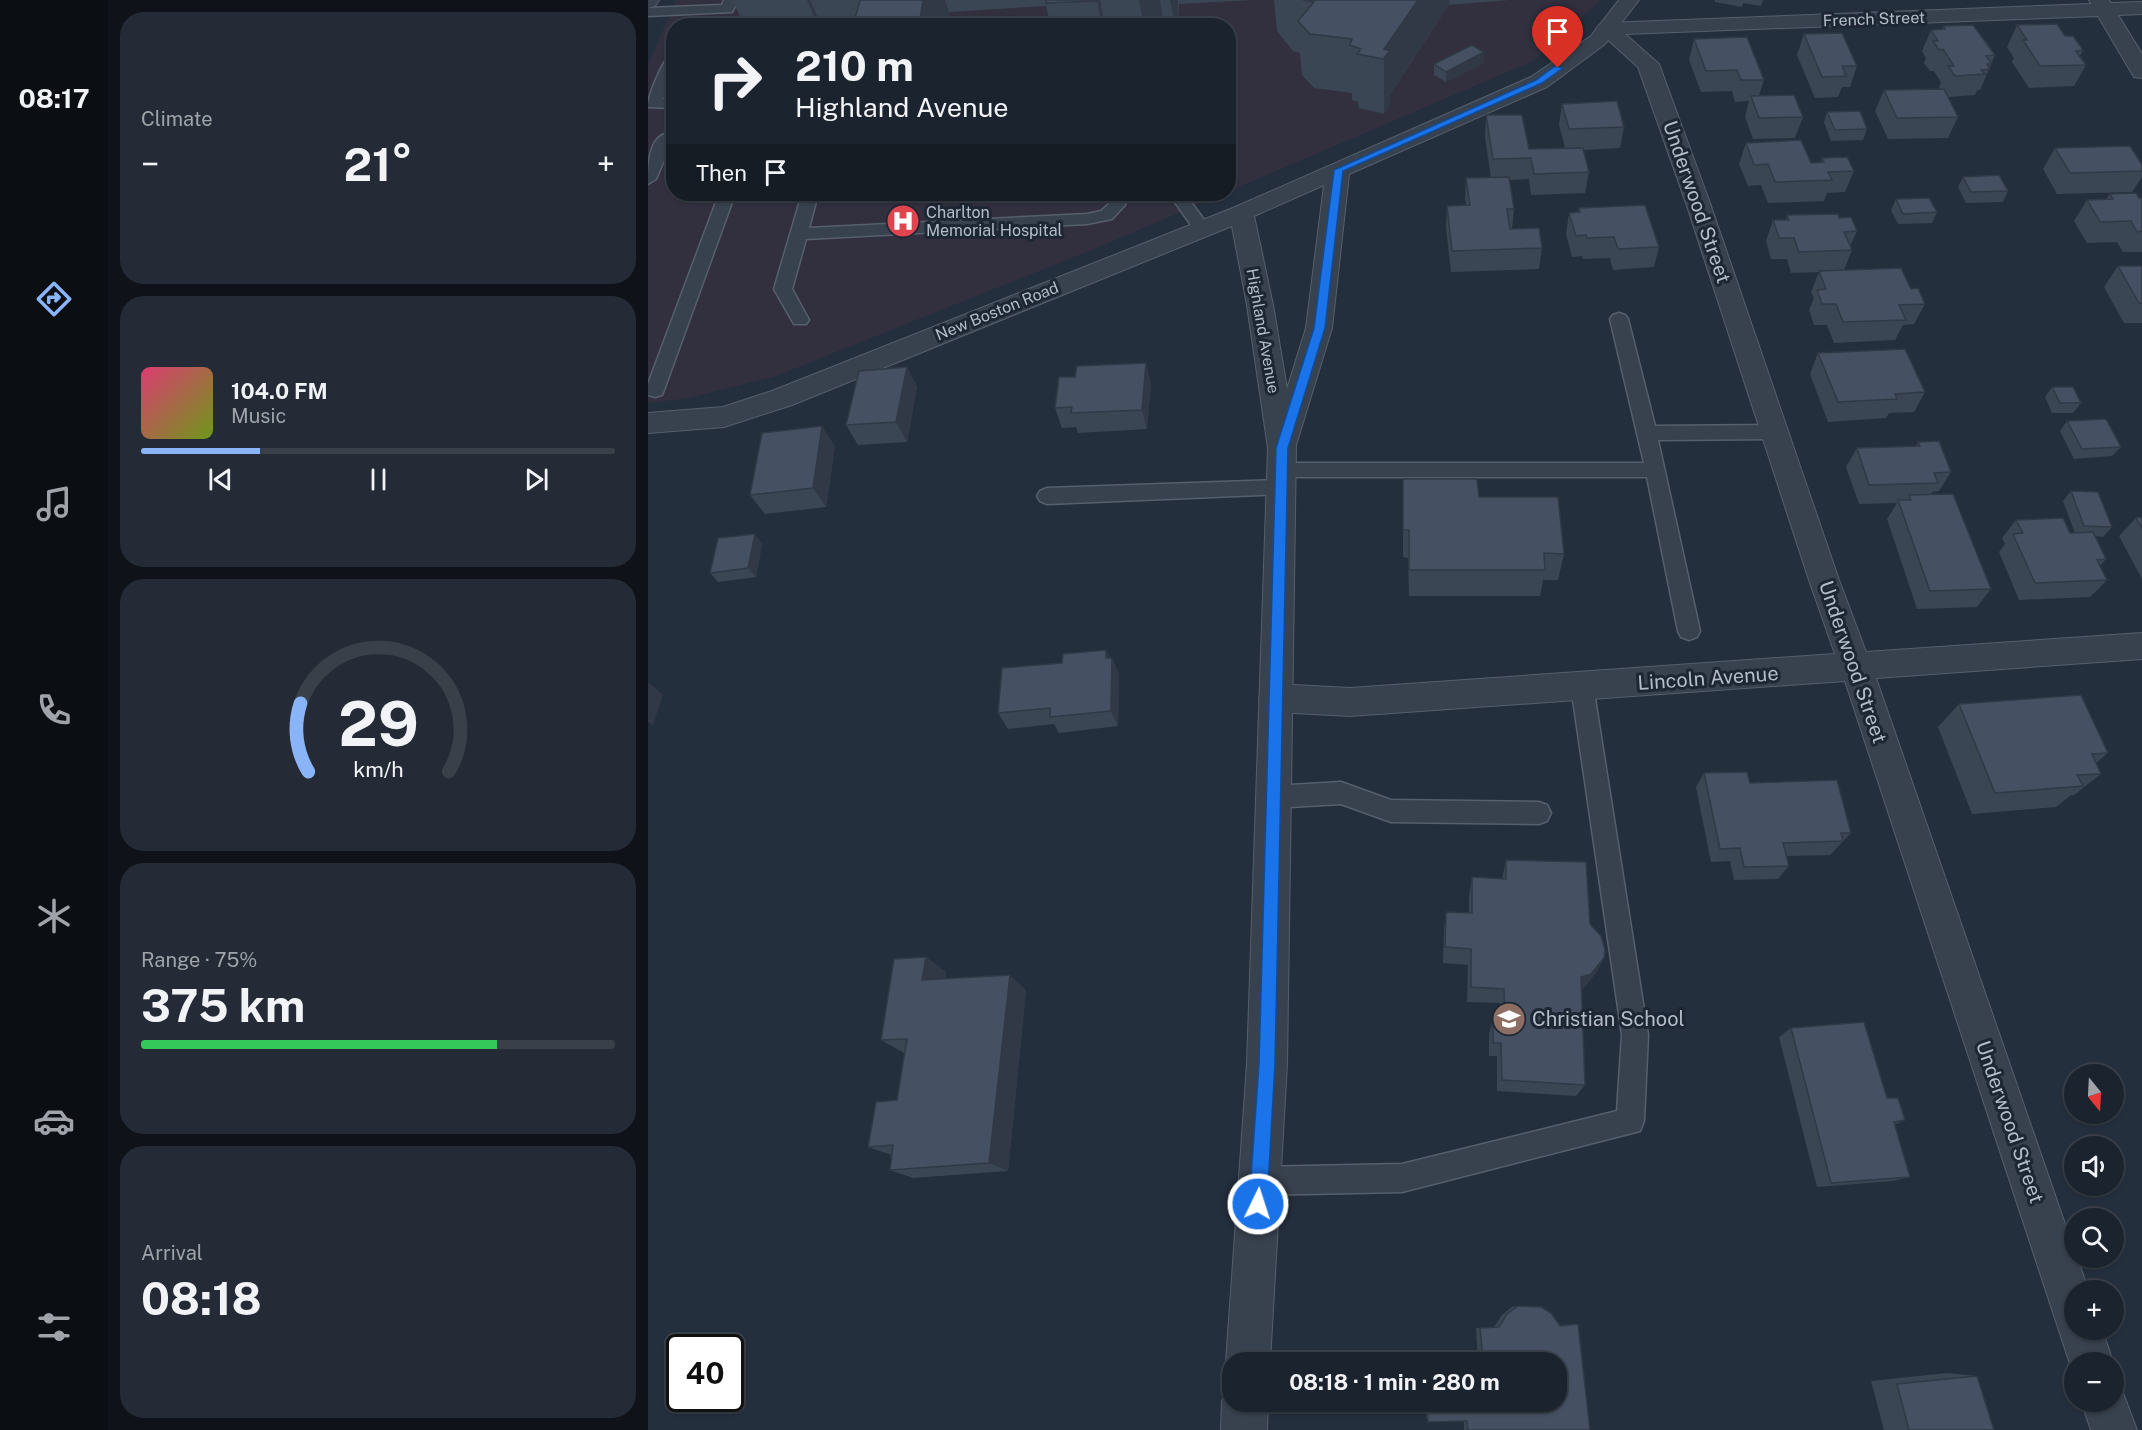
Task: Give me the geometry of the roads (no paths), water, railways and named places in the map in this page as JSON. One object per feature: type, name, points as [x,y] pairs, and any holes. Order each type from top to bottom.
[{"type":"street","points":[[1338,170],[1539,82],[1598,40],[1629,0]]},
{"type":"street","points":[[2102,5],[2142,72]]},
{"type":"street","name":"French Street","points":[[1606,29],[2102,5],[2142,8]]},
{"type":"street","name":"Underwood Street","points":[[1606,29],[1648,64],[1700,206],[2064,1282]]},
{"type":"street","name":"New Boston Road","points":[[648,423],[724,417],[782,398],[1241,213],[1338,170]]},
{"type":"street","name":"Highland Avenue","points":[[1281,468],[1319,328],[1338,170]]},
{"type":"street","name":"Highland Avenue","points":[[1241,213],[1260,305],[1281,468],[1267,1064],[1249,1352]]},
{"type":"street","name":"Lincoln Avenue","points":[[1275,698],[1350,702],[2142,646]]},
{"type":"street","points":[[1244,1430],[1245,1412]]},
{"type":"street","points":[[2108,1412],[2114,1430]]},
{"type":"lane","points":[[648,12],[727,9],[731,0]]},
{"type":"lane","points":[[666,75],[653,104],[666,103]]},
{"type":"lane","points":[[648,139],[666,138]]},
{"type":"lane","points":[[648,179],[666,144]]},
{"type":"lane","points":[[655,390],[725,201]]},
{"type":"lane","points":[[800,320],[783,289],[808,201]]},
{"type":"lane","points":[[799,234],[1087,219],[1106,215],[1117,205],[1117,201]]},
{"type":"lane","points":[[1182,201],[1202,228]]},
{"type":"lane","points":[[1619,320],[1647,434],[1689,631]]},
{"type":"lane","points":[[1647,434],[1775,432]]},
{"type":"lane","points":[[1047,496],[1281,468],[1654,470]]},
{"type":"lane","points":[[1259,1181],[1401,1178],[1630,1121],[1635,1035],[1582,686]]},
{"type":"lane","points":[[1273,796],[1341,793],[1390,811],[1539,813]]},
{"type":"place","name":"Charlton Memorial Hospital","points":[[903,221]]},
{"type":"place","name":"Christian School","points":[[1509,1019]]}]
